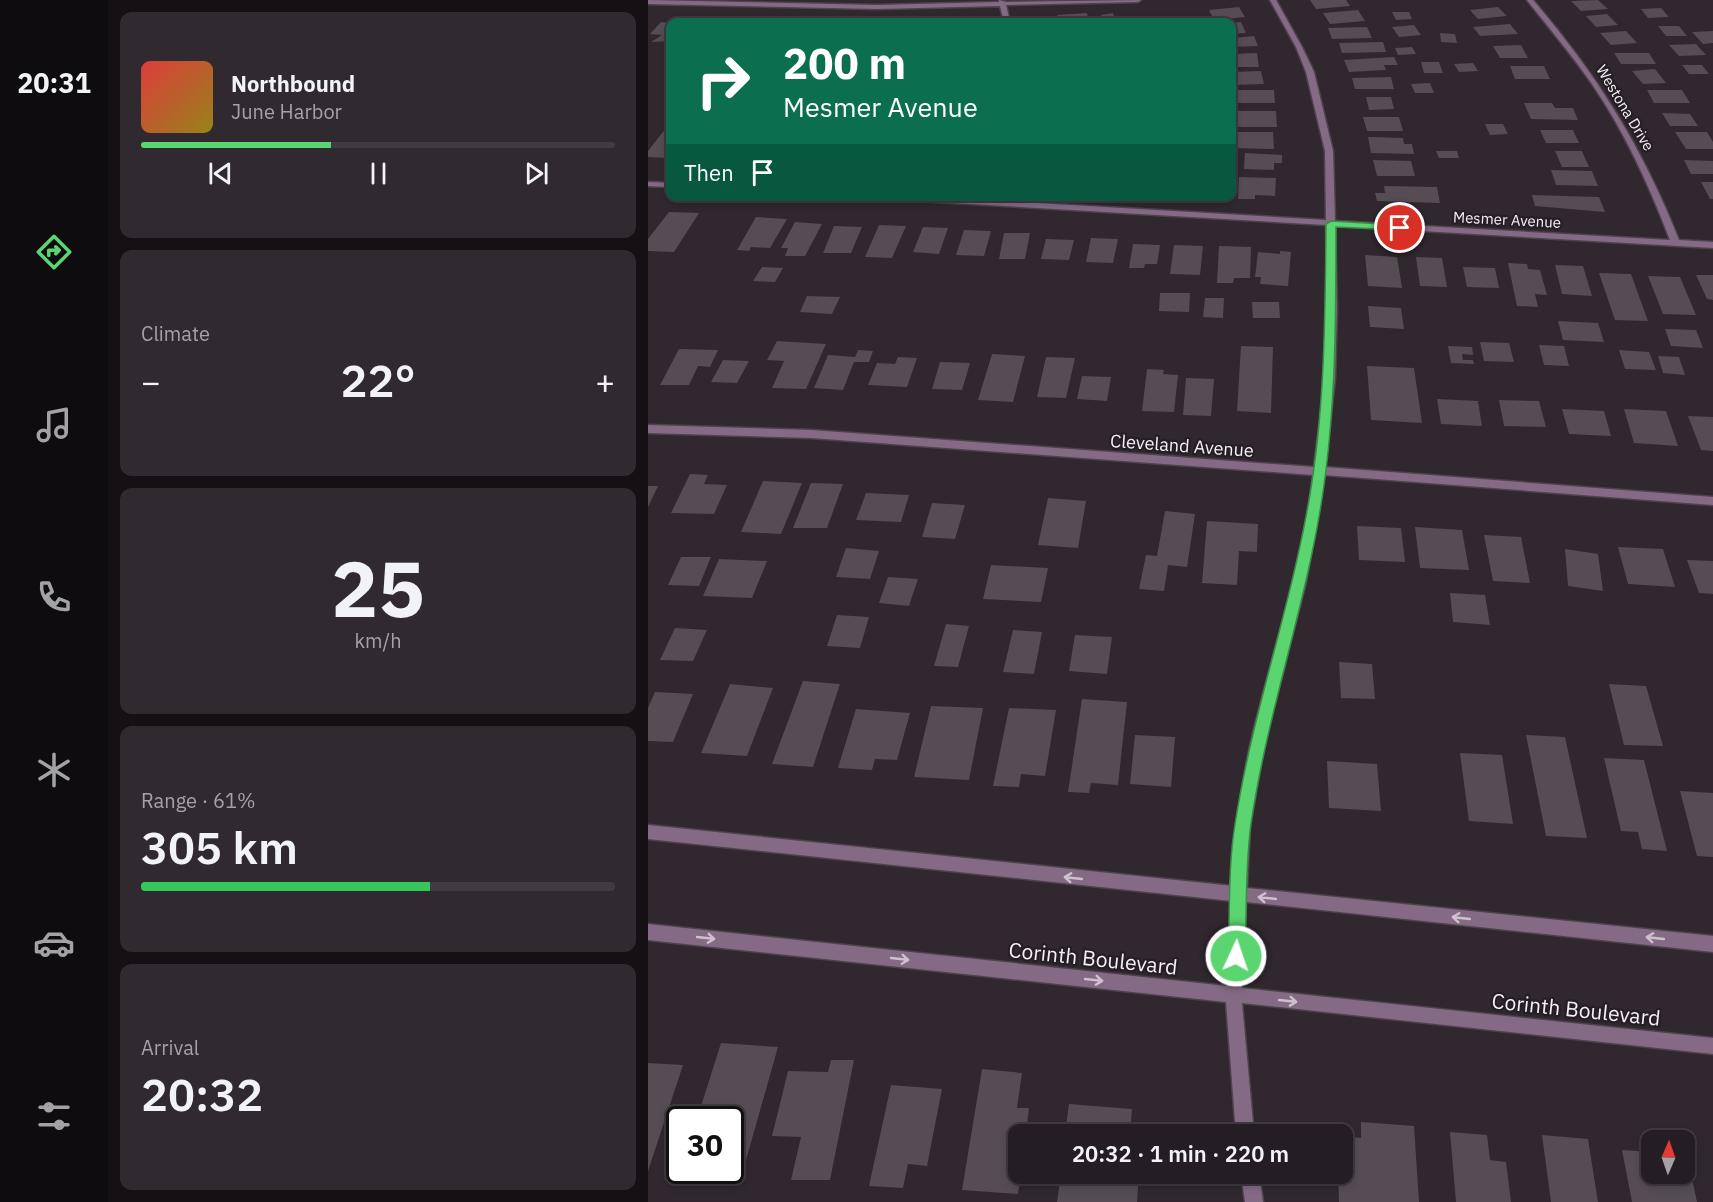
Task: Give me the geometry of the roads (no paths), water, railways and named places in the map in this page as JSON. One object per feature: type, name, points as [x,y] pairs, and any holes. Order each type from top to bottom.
[{"type":"street","points":[[648,2],[807,7],[1138,0]]},
{"type":"street","points":[[1244,1124],[1239,1091],[1234,996],[1243,826],[1257,746],[1300,582],[1319,470],[1330,379],[1329,151],[1321,109],[1299,47],[1273,0]]},
{"type":"street","name":"Westona Drive","points":[[1530,0],[1566,41],[1601,89],[1654,184],[1675,242]]},
{"type":"street","points":[[1002,3],[1006,18]]},
{"type":"street","points":[[648,184],[666,185]]},
{"type":"street","name":"Mesmer Avenue","points":[[1002,201],[1331,224],[1713,245]]},
{"type":"street","name":"Cleveland Avenue","points":[[648,429],[811,434],[1713,501]]},
{"type":"street","points":[[648,832],[1239,896],[1713,944]]},
{"type":"street","name":"Corinth Boulevard","points":[[648,932],[1713,1046]]},
{"type":"street","points":[[1252,1184],[1254,1202]]}]
